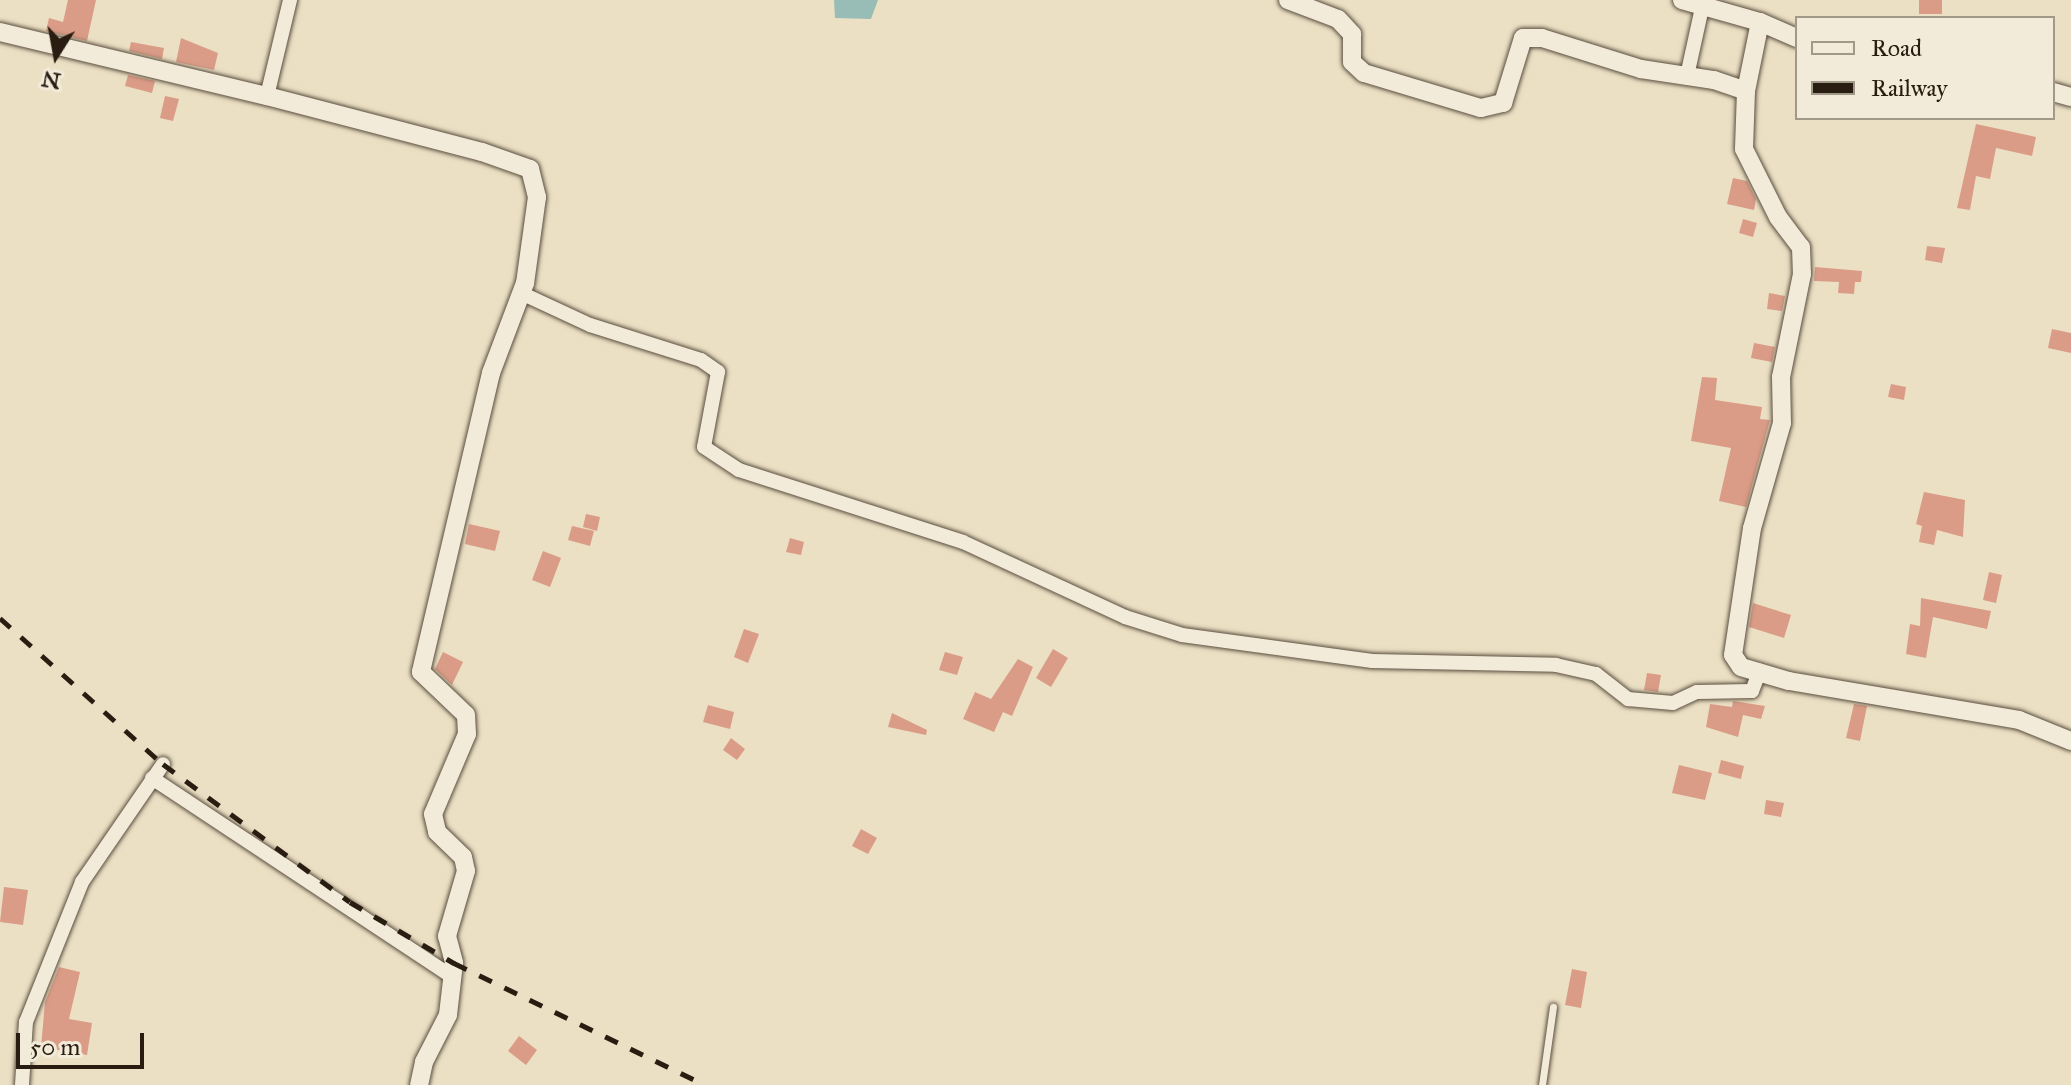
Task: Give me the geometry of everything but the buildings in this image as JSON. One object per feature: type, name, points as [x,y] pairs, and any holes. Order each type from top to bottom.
[{"type":"street","points":[[267,96],[290,0]]},
{"type":"street","points":[[1288,0],[1338,19],[1352,34],[1352,62],[1364,73],[1481,108],[1503,103],[1523,38],[1542,38],[1641,69],[1687,76],[1746,91]]},
{"type":"street","points":[[1682,0],[1760,22],[1795,37]]},
{"type":"street","points":[[1687,76],[1702,8]]},
{"type":"street","points":[[1760,22],[1746,91],[1744,149],[1778,217],[1801,247],[1802,274],[1781,377],[1782,423],[1752,528],[1733,655],[1741,667],[1760,670],[1789,681],[2019,720],[2071,741]]},
{"type":"street","points":[[0,32],[267,96],[482,152],[530,169],[537,197],[534,234],[521,293],[491,373],[421,672],[466,715],[467,734],[433,814],[437,832],[463,857],[466,871],[447,936],[453,977],[448,1015],[424,1062],[419,1085]]},
{"type":"street","points":[[521,293],[590,325],[701,360],[718,372],[704,447],[739,470],[963,542],[1125,617],[1182,635],[1372,661],[1556,665],[1596,674],[1628,699],[1673,703],[1697,692],[1752,691],[1760,670]]},
{"type":"street","points":[[22,1085],[26,1022],[82,882],[163,764]]},
{"type":"street","points":[[152,778],[453,977]]},
{"type":"lane","points":[[1542,1085],[1553,1007]]},
{"type":"water","points":[[834,0],[878,0],[871,19],[835,18]]},
{"type":"railway","points":[[0,618],[163,764],[350,902],[454,963],[705,1085]]}]
